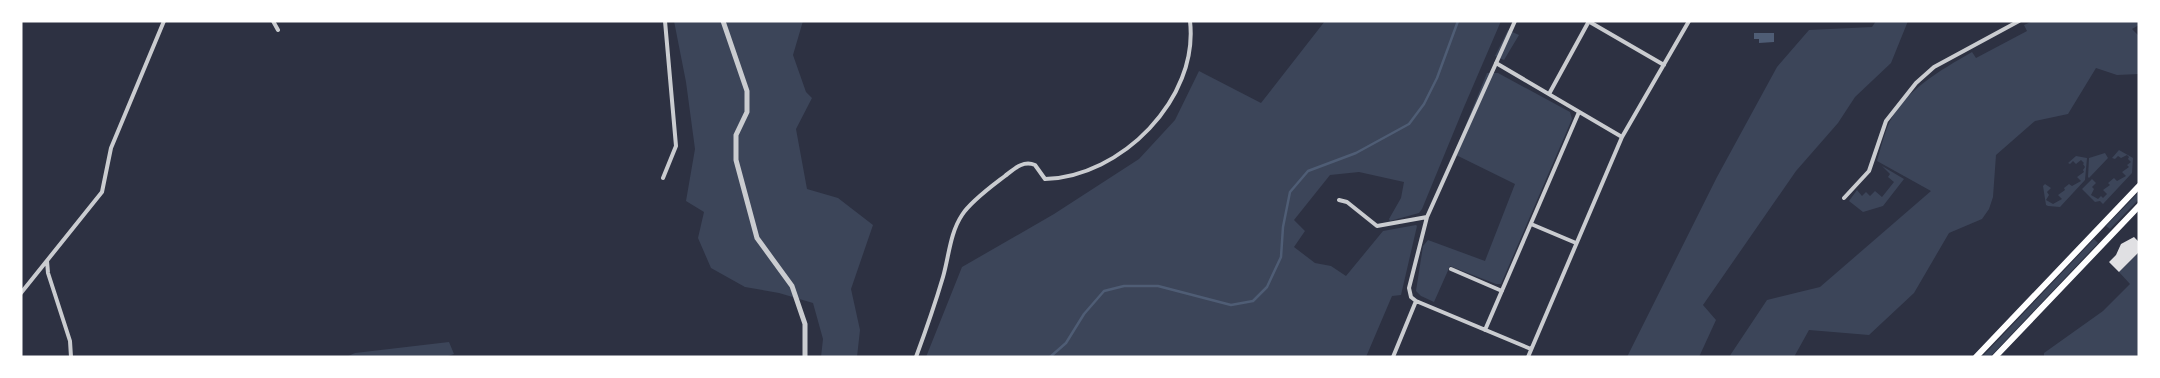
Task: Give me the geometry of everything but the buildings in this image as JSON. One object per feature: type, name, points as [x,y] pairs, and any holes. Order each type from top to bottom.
[{"type":"main road","points":[[1976,357],[2139,186]]},
{"type":"main road","points":[[1995,357],[2139,206]]},
{"type":"street","points":[[21,293],[102,192],[111,148],[164,21]]},
{"type":"street","points":[[273,21],[278,30]]},
{"type":"street","points":[[662,178],[676,146],[665,21]]},
{"type":"street","points":[[724,21],[747,92],[747,112],[736,135],[736,160],[757,238],[792,286],[805,324],[805,357]]},
{"type":"street","points":[[916,357],[933,310],[948,259],[952,235],[963,213],[1015,168],[1026,163],[1035,165],[1046,179],[1060,179],[1092,170],[1152,127],[1173,98],[1187,68],[1190,56],[1190,21]]},
{"type":"street","points":[[1514,21],[1427,217],[1409,288],[1411,297],[1416,301],[1531,350]]},
{"type":"street","points":[[1548,94],[1589,21],[1664,65]]},
{"type":"street","points":[[1528,357],[1622,137],[1689,21]]},
{"type":"street","points":[[1844,198],[1869,171],[1886,121],[1916,82],[1934,67],[2019,21]]},
{"type":"street","points":[[1496,63],[1622,137]]},
{"type":"street","points":[[1485,330],[1579,112]]},
{"type":"street","points":[[1339,200],[1347,202],[1377,226],[1427,217]]},
{"type":"street","points":[[1531,224],[1576,243]]},
{"type":"street","points":[[47,261],[48,273],[70,341],[71,357]]},
{"type":"street","points":[[1451,269],[1502,291]]},
{"type":"street","points":[[1393,357],[1416,301]]},
{"type":"shaded area","points":[[674,21],[803,21],[793,55],[806,92],[812,98],[796,129],[807,189],[838,198],[873,225],[851,289],[860,330],[857,357],[821,357],[823,339],[813,303],[779,293],[745,287],[711,268],[698,238],[704,212],[686,201],[695,149],[686,82]]},
{"type":"shaded area","points":[[1325,21],[1501,21],[1419,213],[1390,221],[1389,219],[1401,198],[1404,182],[1359,172],[1330,175],[1294,220],[1305,231],[1294,247],[1315,263],[1331,266],[1346,276],[1383,231],[1417,226],[1401,295],[1392,296],[1366,357],[926,357],[962,267],[1054,214],[1139,159],[1175,120],[1199,71],[1261,103]]},
{"type":"shaded area","points":[[1876,21],[1908,21],[1891,63],[1855,97],[1838,123],[1796,171],[1703,305],[1716,320],[1699,357],[1627,357],[1717,177],[1777,67],[1809,30],[1872,27]]},
{"type":"shaded area","points":[[2033,21],[2139,21],[2139,25],[2132,29],[2139,36],[2139,74],[2117,75],[2096,68],[2068,114],[2035,121],[1996,155],[1993,197],[1989,209],[1982,219],[1949,233],[1914,293],[1869,335],[1809,330],[1794,357],[1729,357],[1767,300],[1820,287],[1931,191],[1877,161],[1887,128],[1893,115],[1902,103],[1935,74],[1972,52],[1976,58],[2027,31],[2024,25]]},
{"type":"shaded area","points":[[1508,30],[1519,35],[1504,60],[1495,56]]},
{"type":"shaded area","points":[[1754,33],[1774,33],[1774,42],[1759,43],[1759,39],[1754,39]]},
{"type":"shaded area","points":[[1487,73],[1498,73],[1570,112],[1572,119],[1501,284],[1496,284],[1450,266],[1434,302],[1421,296],[1416,291],[1423,246],[1428,240],[1485,261],[1515,184],[1454,154]]},
{"type":"shaded area","points":[[2119,150],[2133,158],[2132,173],[2103,204],[2100,201],[2095,202],[2082,189],[2092,179],[2096,183],[2092,187],[2094,189],[2091,195],[2098,199],[2101,196],[2103,198],[2107,194],[2103,190],[2110,185],[2108,183],[2114,178],[2117,181],[2126,176],[2122,172],[2129,167],[2127,165],[2131,162],[2128,159],[2129,157],[2127,155],[2121,158],[2118,156],[2115,159],[2112,158]]},
{"type":"shaded area","points":[[2105,153],[2108,158],[2089,178],[2089,158]]},
{"type":"shaded area","points":[[2076,156],[2087,158],[2085,180],[2060,207],[2046,205],[2043,186],[2045,184],[2051,188],[2047,192],[2049,195],[2046,200],[2053,204],[2062,199],[2058,195],[2065,190],[2064,188],[2069,184],[2072,186],[2081,181],[2077,177],[2084,172],[2084,163],[2081,160],[2076,164],[2073,161],[2070,164],[2068,163]]},
{"type":"shaded area","points":[[1882,166],[1904,179],[1883,206],[1863,212],[1849,201],[1857,190],[1862,196],[1866,192],[1870,196],[1875,191],[1882,197],[1894,182],[1888,177],[1890,174]]},
{"type":"shaded area","points":[[2139,192],[2139,199],[2110,229],[2106,226]]},
{"type":"shaded area","points":[[2094,239],[2098,243],[1990,357],[1982,357]]},
{"type":"shaded area","points":[[2139,252],[2139,357],[2044,357],[2044,353],[2103,311],[2130,284],[2119,272]]},
{"type":"shaded area","points":[[449,342],[454,354],[445,357],[346,357],[355,353]]},
{"type":"waterway","points":[[1050,357],[1066,343],[1084,314],[1104,291],[1124,286],[1158,286],[1231,305],[1253,301],[1267,287],[1281,257],[1283,227],[1290,192],[1308,171],[1356,153],[1409,124],[1424,104],[1437,78],[1458,21]]}]
